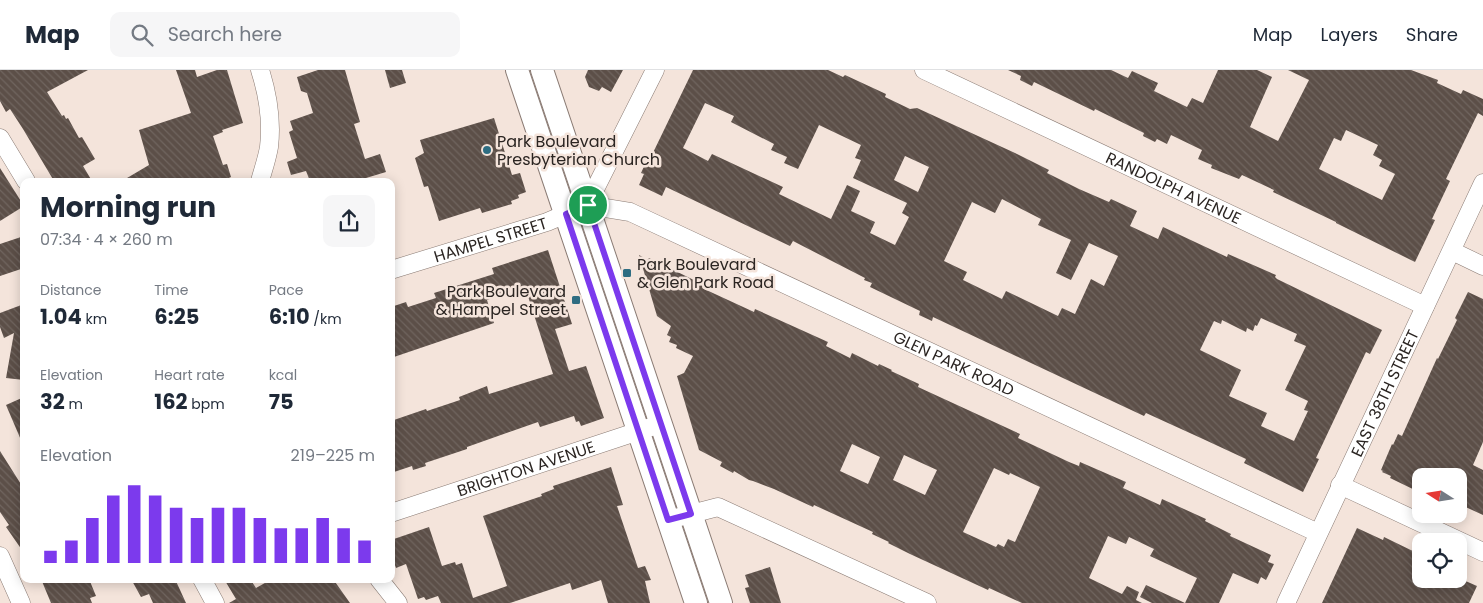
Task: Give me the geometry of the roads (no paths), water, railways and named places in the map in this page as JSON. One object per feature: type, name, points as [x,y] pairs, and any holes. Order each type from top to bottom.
[{"type":"main road","points":[[516,70],[696,603]]},
{"type":"main road","points":[[542,70],[721,603]]},
{"type":"street","points":[[260,70],[267,91],[270,118],[269,149],[261,178]]},
{"type":"street","points":[[588,205],[655,70]]},
{"type":"street","name":"RANDOLPH AVENUE","points":[[924,70],[1425,306]]},
{"type":"street","points":[[0,138],[24,178]]},
{"type":"street","name":"EAST 38TH STREET","points":[[1286,603],[1483,183]]},
{"type":"street","name":"HAMPEL STREET","points":[[395,269],[547,222],[588,205]]},
{"type":"street","name":"GLEN PARK ROAD","points":[[588,205],[630,212],[1318,533]]},
{"type":"street","points":[[1452,251],[1483,266]]},
{"type":"street","name":"BRIGHTON AVENUE","points":[[395,512],[661,424]]},
{"type":"street","points":[[1340,485],[1483,552]]},
{"type":"street","points":[[668,520],[718,507],[928,603]]},
{"type":"street","points":[[0,556],[21,603]]},
{"type":"street","points":[[204,583],[215,603]]},
{"type":"street","points":[[382,583],[398,603]]},
{"type":"place","name":"Park Boulevard Presbyterian Church","points":[[487,150]]},
{"type":"place","name":"Park Boulevard & Glen Park Road","points":[[627,273]]},
{"type":"place","name":"Park Boulevard & Hampel Street","points":[[576,300]]}]
